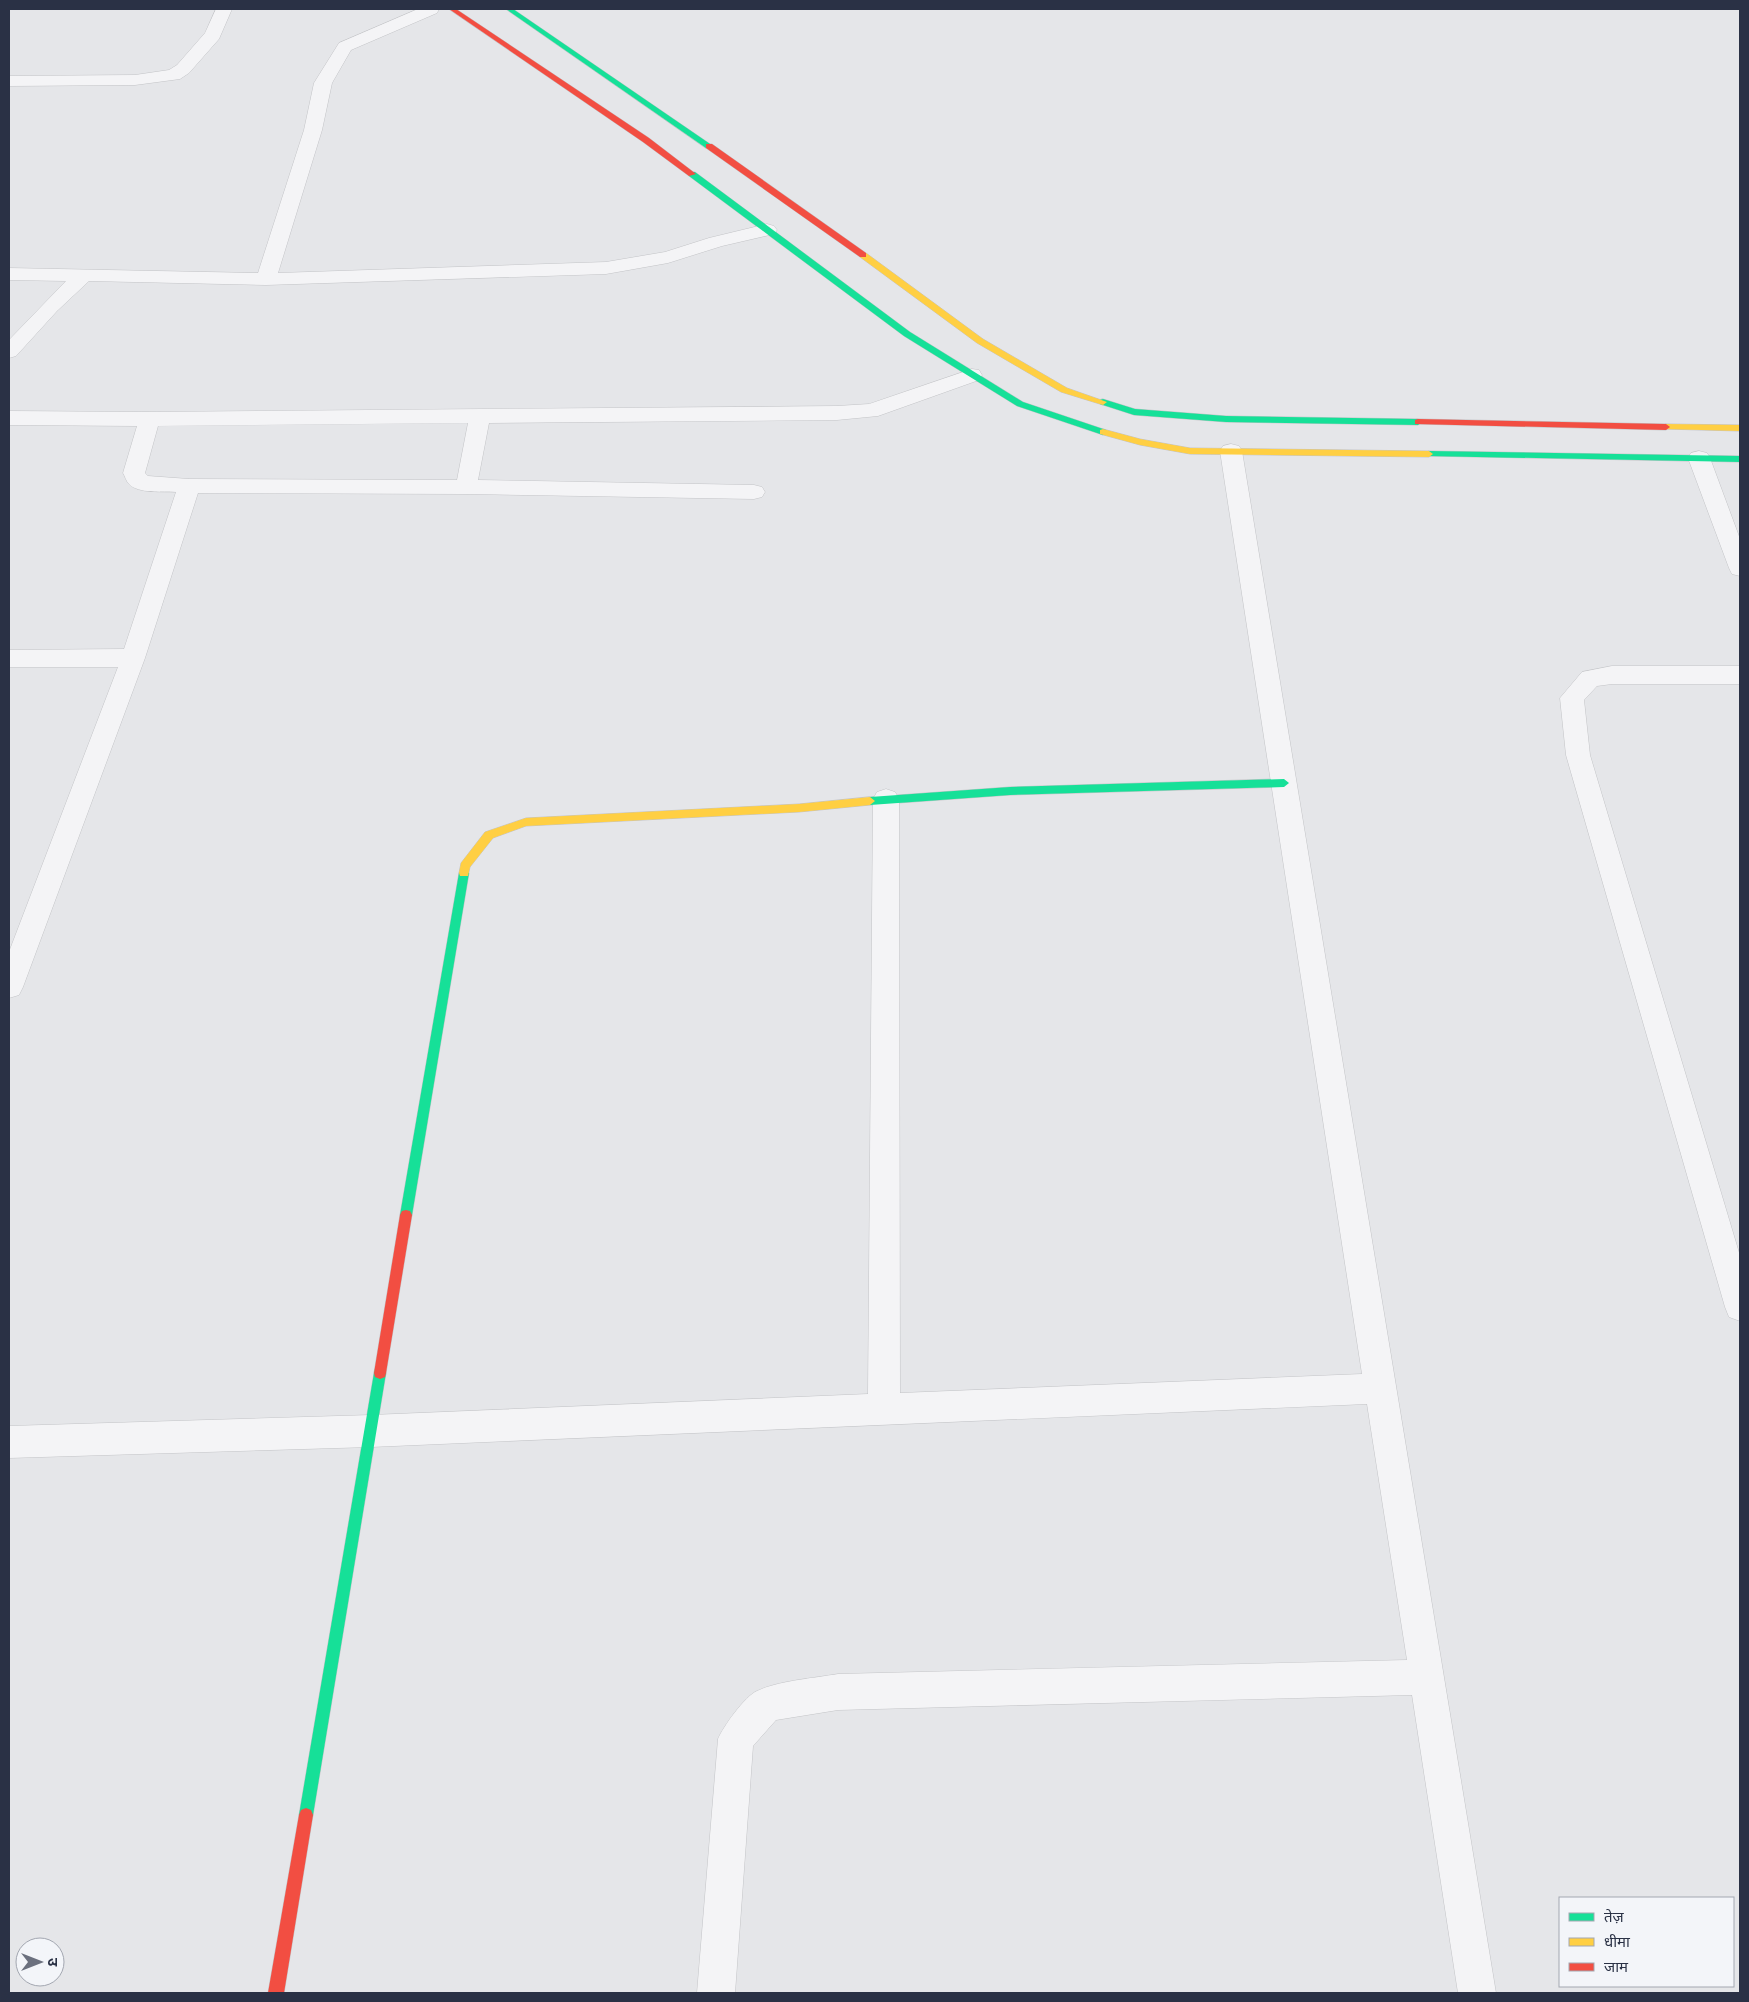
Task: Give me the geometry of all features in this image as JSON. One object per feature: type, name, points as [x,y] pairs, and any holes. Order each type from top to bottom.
[{"type":"street","points":[[9,81],[135,80],[174,75],[183,69],[213,35],[224,9]]},
{"type":"street","points":[[266,278],[313,130],[323,83],[336,59],[345,47],[431,9]]},
{"type":"street","points":[[452,9],[646,140],[907,334],[1020,404],[1090,428],[1140,442],[1190,451],[1740,459]]},
{"type":"street","points":[[509,9],[798,208],[980,341],[1064,390],[1134,412],[1226,419],[1740,428]]},
{"type":"street","points":[[9,274],[266,278],[606,268],[668,257],[716,242],[767,230]]},
{"type":"street","points":[[9,352],[50,307],[84,275]]},
{"type":"street","points":[[9,418],[149,419],[837,413],[871,411],[972,375]]},
{"type":"street","points":[[466,486],[480,416]]},
{"type":"street","points":[[149,419],[134,473],[137,480],[145,484],[189,486],[466,486],[754,492]]},
{"type":"street","points":[[1231,451],[1477,1993]]},
{"type":"street","points":[[1698,458],[1740,568]]},
{"type":"street","points":[[9,987],[16,946],[133,658],[189,486]]},
{"type":"street","points":[[9,658],[133,658]]},
{"type":"street","points":[[1740,675],[1612,675],[1590,678],[1572,698],[1578,754],[1740,1307]]},
{"type":"street","points":[[276,1993],[465,866],[489,835],[526,822],[799,808],[886,799],[1010,790],[1284,783]]},
{"type":"street","points":[[884,1409],[886,799]]},
{"type":"street","points":[[9,1442],[371,1431],[1380,1388]]},
{"type":"street","points":[[716,1993],[736,1739],[767,1704],[838,1692],[1427,1677]]},
{"type":"traffic: fast","points":[[509,9],[709,146]]},
{"type":"traffic: fast","points":[[692,174],[907,334],[1020,404],[1103,432]]},
{"type":"traffic: fast","points":[[1103,402],[1134,412],[1226,419],[1418,422]]},
{"type":"traffic: fast","points":[[1429,454],[1740,459]]},
{"type":"traffic: fast","points":[[870,801],[1010,791],[1284,783]]},
{"type":"traffic: fast","points":[[406,1215],[464,873]]},
{"type":"traffic: fast","points":[[306,1815],[380,1373]]},
{"type":"traffic: slow","points":[[863,255],[980,341],[1064,390],[1103,402]]},
{"type":"traffic: slow","points":[[1666,427],[1740,428]]},
{"type":"traffic: slow","points":[[1103,432],[1140,442],[1190,451],[1429,454]]},
{"type":"traffic: slow","points":[[464,873],[465,866],[489,835],[526,822],[799,808],[870,801]]},
{"type":"traffic: jam","points":[[452,9],[646,140],[692,174]]},
{"type":"traffic: jam","points":[[709,146],[863,255]]},
{"type":"traffic: jam","points":[[1418,422],[1666,427]]},
{"type":"traffic: jam","points":[[380,1373],[406,1215]]},
{"type":"traffic: jam","points":[[276,1993],[306,1815]]}]
